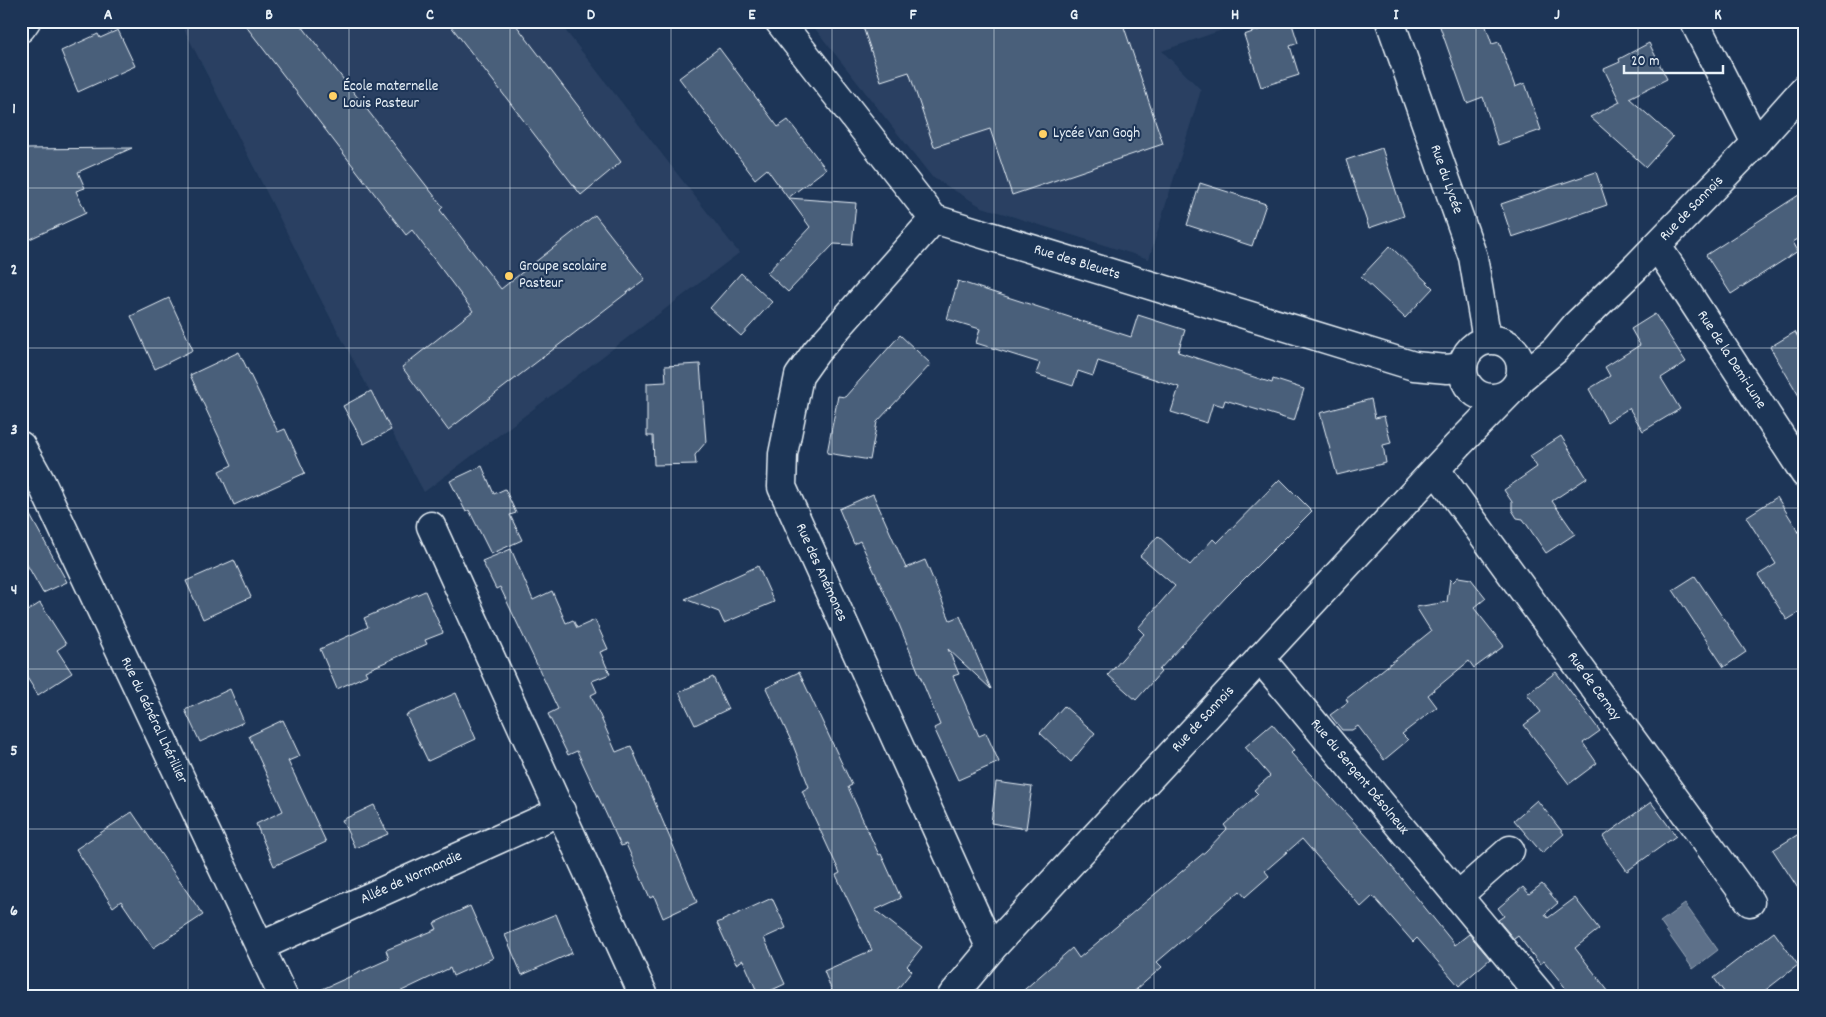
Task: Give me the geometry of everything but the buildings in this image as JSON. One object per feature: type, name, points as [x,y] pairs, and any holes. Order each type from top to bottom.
[{"type":"street","points":[[21,28],[26,21]]},
{"type":"street","points":[[779,21],[934,219]]},
{"type":"street","name":"Rue du Lycée","points":[[1390,21],[1473,257],[1493,340]]},
{"type":"street","points":[[1694,21],[1756,143]]},
{"type":"street","name":"Rue de Sannois","points":[[952,996],[991,949],[1458,445],[1515,386],[1547,359],[1576,325],[1657,246],[1756,143],[1805,88]]},
{"type":"street","name":"Rue des Bleuets","points":[[934,219],[1414,366],[1447,369],[1463,367]]},
{"type":"street","name":"Rue des Anémones","points":[[934,219],[816,352],[799,376],[783,454],[782,487],[991,949]]},
{"type":"street","name":"Rue de la Demi-Lune","points":[[1657,246],[1805,474]]},
{"type":"street","name":"Rue de Sannois","points":[[1493,340],[1516,344],[1534,343],[1562,334],[1576,325]]},
{"type":"street","points":[[1493,340],[1509,344],[1520,359],[1515,386],[1491,398],[1474,392],[1468,385],[1463,367],[1470,350],[1479,343],[1493,340]]},
{"type":"street","name":"Rue de Sannois","points":[[1458,445],[1474,392]]},
{"type":"street","name":"Rue du Général Lhérillier","points":[[21,446],[41,482],[283,996]]},
{"type":"street","name":"Rue de Cernay","points":[[1436,470],[1750,902]]},
{"type":"street","points":[[431,526],[644,996]]},
{"type":"street","name":"Rue du Sergent Désolneux","points":[[1260,658],[1541,996]]},
{"type":"street","name":"Allée de Normandie","points":[[261,946],[561,811]]},
{"type":"street","points":[[1458,896],[1510,850]]},
{"type":"shaded area","name":"Groupe scolaire Pasteur","points":[[180,21],[558,21],[739,253],[424,492],[321,300]]},
{"type":"shaded area","name":"Lycée Van Gogh","points":[[809,21],[1248,21],[1162,51],[1201,90],[1149,259],[982,207],[932,177]]},
{"type":"shaded area","points":[[1685,904],[1718,950],[1693,969],[1660,922]]},
{"type":"place","name":"École maternelle Louis Pasteur","points":[[333,96]]},
{"type":"place","name":"Lycée Van Gogh","points":[[1043,134]]},
{"type":"place","name":"Groupe scolaire Pasteur","points":[[509,276]]}]
